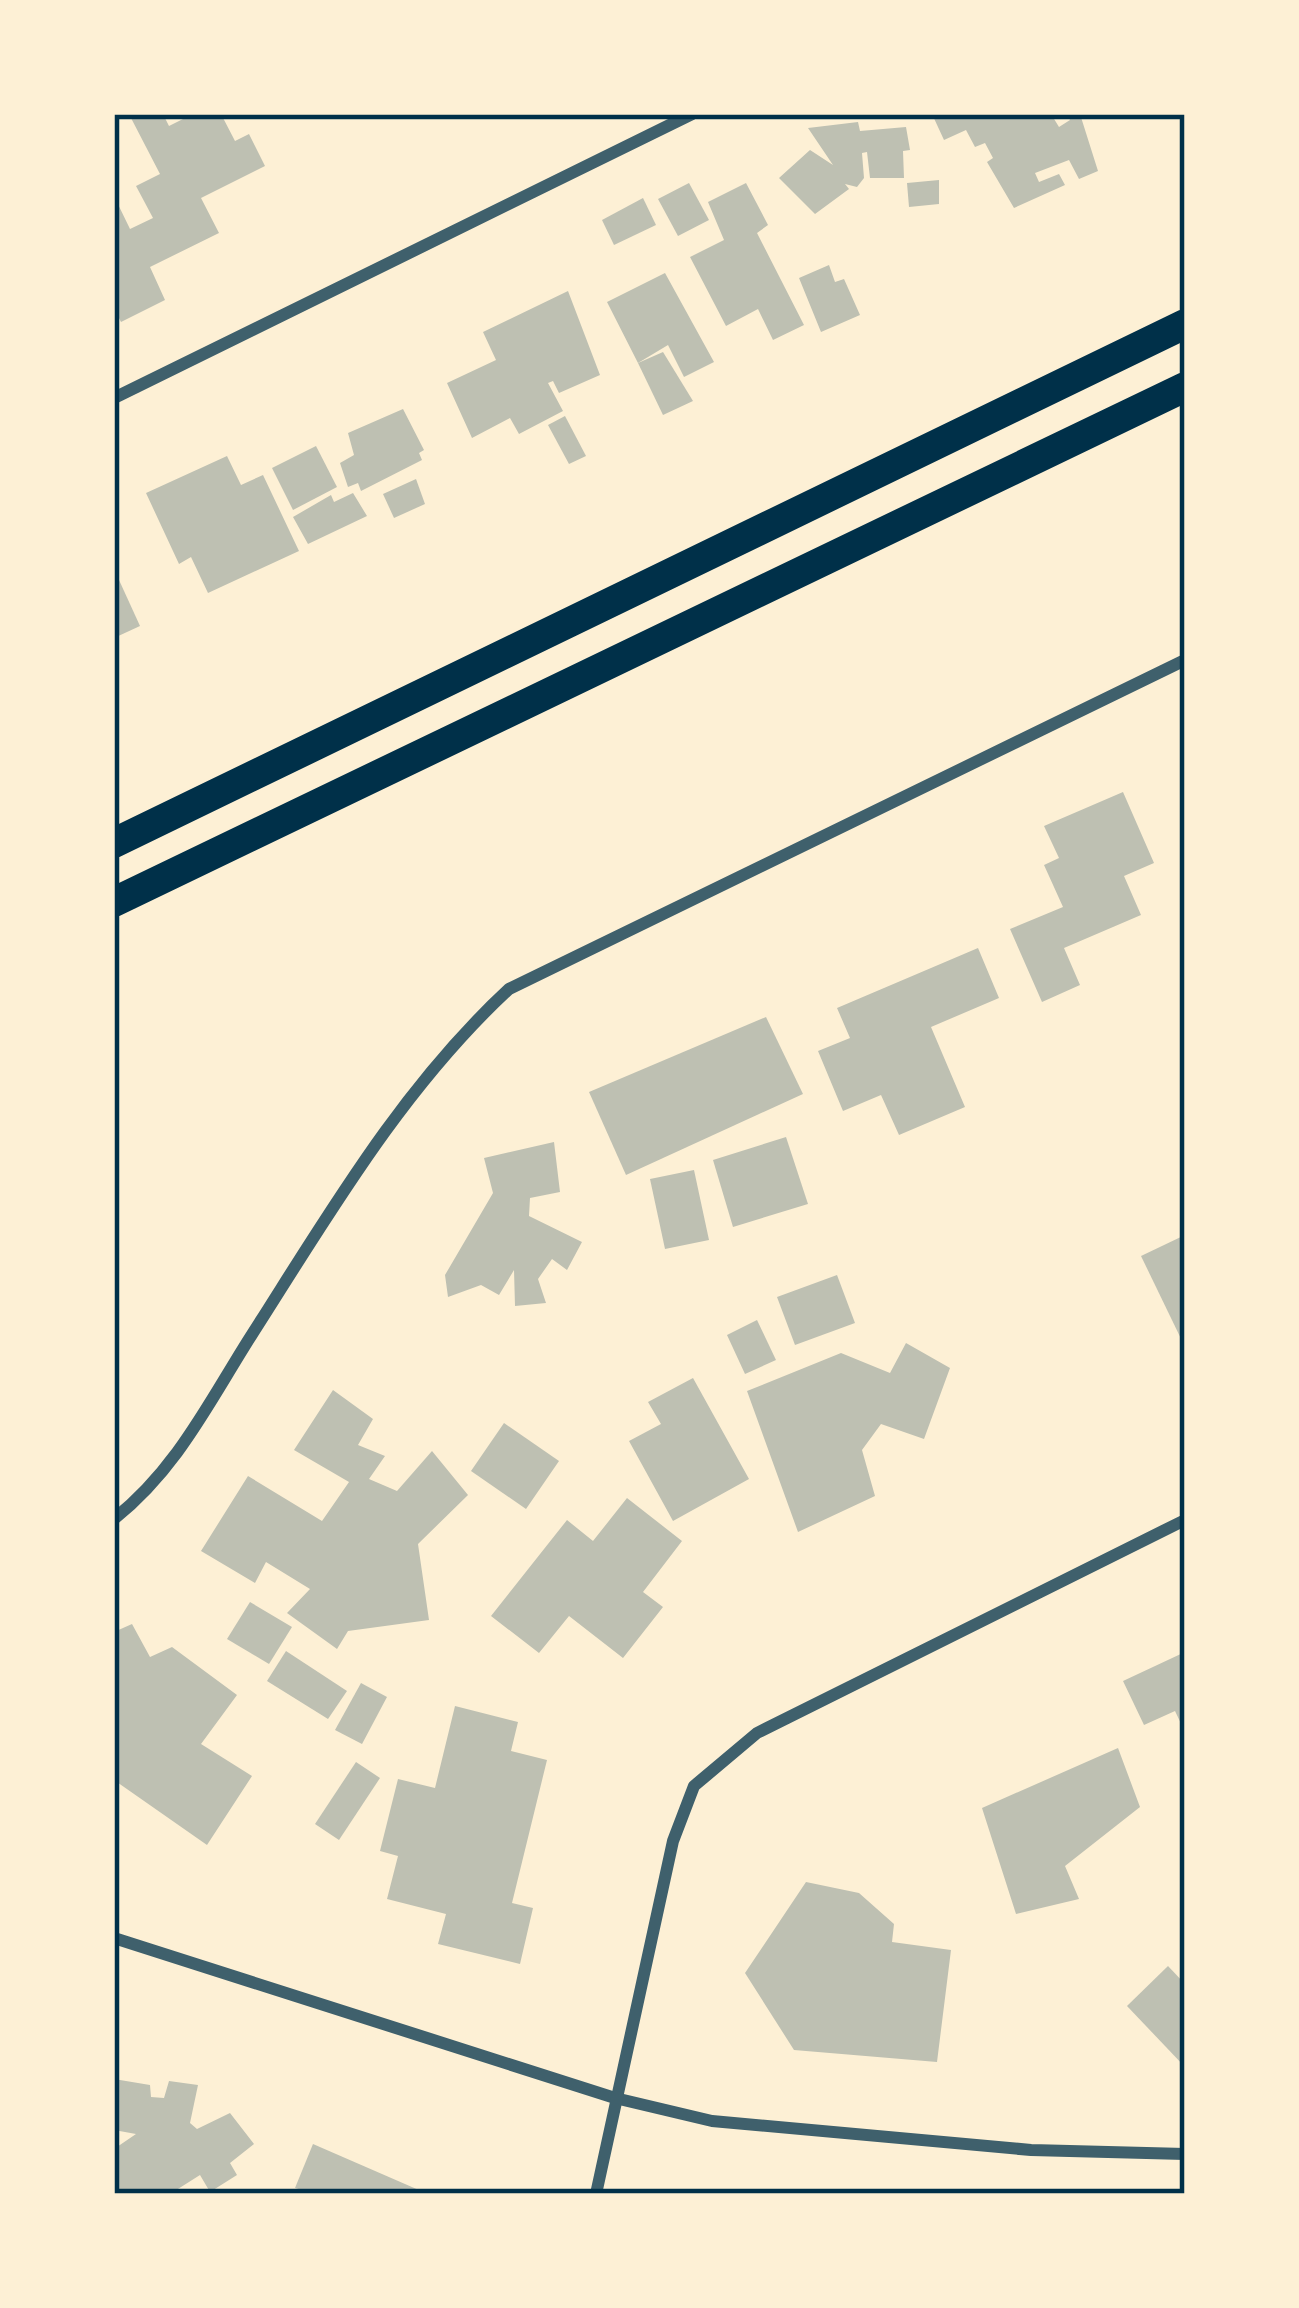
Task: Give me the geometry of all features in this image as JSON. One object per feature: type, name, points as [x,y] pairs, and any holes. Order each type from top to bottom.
[{"type":"main road","points":[[114,843],[1185,324]]},
{"type":"main road","points":[[114,902],[1185,387]]},
{"type":"street","points":[[114,398],[692,114]]},
{"type":"street","points":[[114,1519],[149,1491],[190,1439],[392,1120],[455,1039],[509,989],[1185,660]]},
{"type":"street","points":[[596,2194],[673,1841],[694,1786],[722,1758],[796,1709],[1185,1520]]},
{"type":"street","points":[[114,1938],[615,2098],[712,2121],[858,2137],[1185,2154]]},
{"type":"building","points":[[163,114],[169,126],[193,114],[221,114],[235,141],[249,134],[265,166],[201,198],[219,233],[150,267],[165,300],[121,322],[114,308],[114,196],[130,229],[153,218],[136,186],[160,174],[131,118]]},
{"type":"building","points":[[932,114],[1051,114],[1059,127],[1070,120],[1067,114],[1080,114],[1098,171],[1079,179],[1069,160],[1035,173],[1039,182],[1059,174],[1065,185],[1014,208],[987,162],[993,158],[985,143],[975,147],[966,130],[944,140]]},
{"type":"building","points":[[858,122],[860,131],[906,127],[910,150],[903,151],[904,178],[870,178],[867,152],[862,153],[864,178],[857,187],[845,184],[849,189],[815,214],[779,178],[810,150],[833,165],[808,128]]},
{"type":"building","points":[[939,180],[939,204],[909,207],[907,183]]},
{"type":"building","points":[[689,183],[709,220],[678,236],[658,199]]},
{"type":"building","points":[[746,183],[768,225],[757,233],[804,325],[773,340],[758,309],[726,326],[690,257],[724,240],[708,202]]},
{"type":"building","points":[[643,198],[656,225],[614,245],[602,220]]},
{"type":"building","points":[[829,265],[835,282],[844,279],[860,315],[821,332],[799,278]]},
{"type":"building","points":[[665,273],[714,362],[684,377],[668,345],[638,363],[607,302]]},
{"type":"building","points":[[568,291],[600,375],[559,393],[553,381],[548,383],[563,411],[519,434],[510,418],[472,438],[447,383],[496,360],[483,332]]},
{"type":"building","points":[[663,352],[693,401],[663,415],[638,363]]},
{"type":"building","points":[[403,409],[424,450],[419,453],[422,460],[361,491],[358,483],[348,487],[340,463],[354,455],[348,433]]},
{"type":"building","points":[[565,416],[586,456],[569,464],[548,425]]},
{"type":"building","points":[[316,446],[337,487],[293,510],[272,468]]},
{"type":"building","points":[[227,456],[241,485],[263,475],[299,551],[208,593],[191,557],[179,564],[146,493]]},
{"type":"building","points":[[416,479],[425,504],[394,518],[383,494]]},
{"type":"building","points":[[353,493],[367,516],[308,544],[293,517],[331,495],[334,502]]},
{"type":"building","points":[[114,569],[140,626],[114,638]]},
{"type":"building","points":[[1123,792],[1154,863],[1124,876],[1141,915],[1064,948],[1080,985],[1042,1002],[1010,929],[1063,907],[1044,865],[1059,858],[1044,826]]},
{"type":"building","points":[[978,948],[999,998],[931,1027],[965,1107],[899,1135],[881,1095],[843,1111],[818,1051],[850,1038],[837,1008]]},
{"type":"building","points":[[766,1017],[803,1094],[626,1175],[589,1092]]},
{"type":"building","points":[[786,1137],[808,1204],[733,1227],[713,1160]]},
{"type":"building","points":[[554,1142],[560,1192],[530,1198],[529,1216],[582,1242],[567,1270],[552,1259],[538,1279],[546,1303],[515,1306],[514,1270],[499,1295],[481,1285],[448,1297],[445,1275],[493,1193],[484,1158]]},
{"type":"building","points":[[694,1170],[709,1240],[665,1249],[650,1179]]},
{"type":"building","points":[[1185,1235],[1185,1347],[1141,1256]]},
{"type":"building","points":[[837,1275],[855,1323],[795,1345],[777,1297]]},
{"type":"building","points":[[757,1320],[776,1360],[745,1374],[727,1335]]},
{"type":"building","points":[[906,1343],[950,1368],[924,1439],[881,1424],[862,1450],[875,1496],[798,1532],[747,1391],[841,1353],[890,1373]]},
{"type":"building","points":[[693,1378],[749,1479],[673,1521],[629,1441],[661,1424],[648,1402]]},
{"type":"building","points":[[333,1390],[373,1419],[358,1445],[385,1456],[369,1479],[397,1491],[432,1451],[468,1495],[418,1544],[429,1620],[348,1631],[337,1649],[287,1613],[310,1589],[266,1562],[255,1583],[201,1551],[248,1476],[322,1521],[349,1482],[294,1450]]},
{"type":"building","points":[[504,1423],[559,1461],[526,1509],[471,1471]]},
{"type":"building","points":[[627,1498],[682,1541],[643,1592],[663,1607],[623,1658],[569,1616],[539,1653],[491,1616],[567,1520],[593,1541]]},
{"type":"building","points":[[250,1602],[292,1627],[269,1664],[227,1639]]},
{"type":"building","points":[[132,1624],[150,1657],[172,1647],[237,1695],[201,1744],[252,1776],[207,1845],[114,1780],[114,1632]]},
{"type":"building","points":[[286,1651],[347,1691],[328,1719],[267,1681]]},
{"type":"building","points":[[1185,1652],[1185,1732],[1175,1711],[1144,1725],[1123,1681]]},
{"type":"building","points":[[361,1683],[387,1697],[362,1744],[335,1730]]},
{"type":"building","points":[[455,1706],[518,1722],[511,1751],[547,1760],[512,1903],[533,1908],[520,1964],[438,1944],[446,1914],[387,1899],[398,1856],[380,1851],[398,1779],[435,1788]]},
{"type":"building","points":[[1118,1748],[1140,1807],[1065,1866],[1079,1899],[1016,1914],[982,1808]]},
{"type":"building","points":[[356,1762],[380,1778],[339,1840],[315,1824]]},
{"type":"building","points":[[806,1882],[859,1893],[894,1924],[892,1942],[951,1950],[937,2062],[794,2050],[745,1973]]},
{"type":"building","points":[[1168,1966],[1185,1984],[1185,2067],[1127,2006]]},
{"type":"building","points":[[114,2079],[150,2085],[151,2097],[164,2098],[169,2081],[198,2085],[190,2123],[197,2129],[230,2113],[254,2144],[230,2163],[237,2175],[210,2192],[200,2175],[170,2194],[114,2194],[114,2149],[136,2134],[114,2130]]},
{"type":"building","points":[[313,2144],[428,2194],[316,2194],[295,2188]]}]
